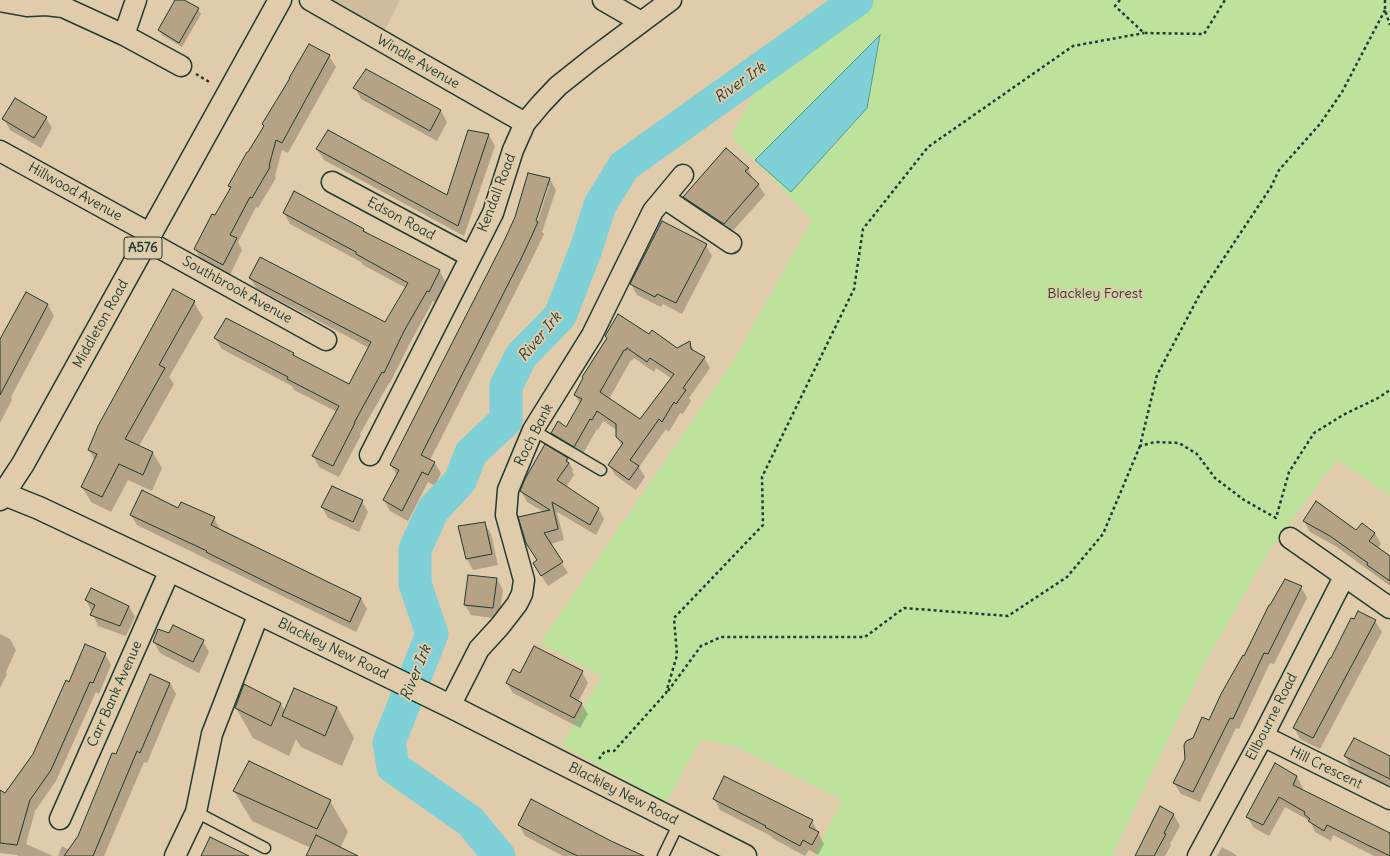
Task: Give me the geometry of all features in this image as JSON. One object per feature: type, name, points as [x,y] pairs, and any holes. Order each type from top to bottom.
[{"type":"main road","name":"Middleton Road","points":[[1,495],[23,464],[280,0]]},
{"type":"main road","name":"Blackley New Road","points":[[1,495],[39,508],[259,613],[450,706],[744,856]]},
{"type":"street","points":[[124,35],[136,0]]},
{"type":"street","name":"Windle Avenue","points":[[310,0],[526,124]]},
{"type":"street","points":[[603,0],[641,22]]},
{"type":"street","name":"Kendall Road","points":[[370,455],[470,256],[493,214],[513,150],[526,124],[541,104],[558,86],[671,0]]},
{"type":"street","points":[[0,1],[27,6],[46,5],[63,7],[124,35],[181,66]]},
{"type":"street","name":"Hillwood Avenue","points":[[0,150],[149,238]]},
{"type":"street","name":"Roch Bank","points":[[450,706],[479,649],[500,626],[517,604],[522,594],[524,580],[506,515],[508,490],[533,430],[592,335],[653,211],[683,175]]},
{"type":"street","name":"Edson Road","points":[[332,182],[470,256]]},
{"type":"street","points":[[664,198],[731,243]]},
{"type":"street","name":"Southbrook Avenue","points":[[149,238],[326,340]]},
{"type":"street","points":[[1290,538],[1390,608]]},
{"type":"street","name":"Carr Bank Avenue","points":[[60,819],[170,570]]},
{"type":"street","name":"Ellbourne Road","points":[[1198,856],[1263,736],[1344,577]]},
{"type":"street","points":[[175,856],[196,812],[212,734],[259,613]]},
{"type":"street","name":"Hill Crescent","points":[[1263,736],[1390,799]]},
{"type":"lane","points":[[533,430],[601,470]]},
{"type":"lane","points":[[196,812],[265,848]]},
{"type":"lane","points":[[663,856],[679,823]]},
{"type":"path","points":[[1120,0],[1115,6],[1144,33]]},
{"type":"path","points":[[666,693],[677,655],[674,618],[763,525],[762,477],[854,289],[863,229],[928,147],[1074,46],[1144,33],[1204,34],[1225,0]]},
{"type":"path","points":[[1385,0],[1385,10],[1390,25]]},
{"type":"path","points":[[589,776],[605,751],[614,751],[666,693],[701,646],[721,637],[865,636],[904,608],[1008,616],[1067,577],[1103,534],[1140,446],[1157,375],[1200,294],[1271,186],[1279,170],[1320,124],[1337,99],[1385,10]]},
{"type":"path","points":[[181,66],[229,93]]},
{"type":"path","points":[[1140,446],[1155,442],[1179,443],[1197,454],[1215,478],[1244,500],[1276,518],[1289,472],[1314,433],[1342,415],[1378,398],[1390,390]]},
{"type":"shaded area","points":[[333,0],[400,0],[385,30]]},
{"type":"green space","name":"Blackley Forest","points":[[875,0],[1390,0],[1390,496],[1337,459],[1269,551],[1204,665],[1112,856],[814,856],[842,800],[736,747],[701,739],[666,803],[562,745],[602,676],[540,643],[734,360],[812,220],[731,136],[760,83],[832,29]]},
{"type":"water","points":[[880,35],[867,108],[791,192],[755,160]]},
{"type":"building","points":[[175,0],[184,0],[199,8],[179,43],[158,30]]},
{"type":"building","points":[[309,44],[330,55],[282,143],[276,140],[270,167],[252,198],[250,197],[230,235],[237,238],[223,265],[194,249],[212,214],[215,215],[231,187],[228,186],[247,152],[264,126],[262,124]]},
{"type":"building","points":[[366,69],[441,110],[430,131],[353,88]]},
{"type":"building","points":[[15,98],[47,117],[34,138],[2,119]]},
{"type":"building","points":[[328,130],[447,195],[468,130],[489,134],[458,226],[316,149]]},
{"type":"building","points":[[726,148],[749,168],[745,171],[759,184],[724,224],[683,197]]},
{"type":"building","points":[[528,173],[550,178],[536,221],[538,222],[521,259],[421,455],[435,462],[428,475],[422,472],[402,511],[383,500],[399,470],[390,465],[504,241],[515,217]]},
{"type":"building","points":[[294,191],[364,229],[363,231],[440,270],[429,292],[427,291],[404,331],[384,373],[382,372],[354,423],[333,466],[312,456],[339,406],[214,338],[226,318],[294,353],[293,355],[349,384],[371,342],[249,278],[260,257],[385,322],[408,283],[356,254],[356,252],[283,213]]},
{"type":"building","points":[[662,221],[707,244],[676,303],[657,294],[655,297],[630,284]]},
{"type":"building","points":[[173,289],[195,301],[159,365],[165,368],[125,439],[153,452],[143,475],[119,464],[102,497],[81,487],[97,454],[88,450],[98,426]]},
{"type":"building","points":[[26,292],[48,304],[0,395],[0,339]]},
{"type":"building","points":[[618,314],[649,334],[652,330],[677,348],[690,341],[691,349],[705,357],[683,388],[686,390],[676,404],[674,402],[662,422],[659,419],[630,460],[639,466],[629,480],[608,465],[623,443],[616,437],[616,424],[597,411],[592,420],[590,419],[574,447],[551,433],[558,421],[566,427],[582,399],[574,395],[583,378],[582,377],[607,338],[605,336]],"holes":[[[627,348],[647,362],[650,358],[674,374],[640,419],[600,392],[624,350]]]},
{"type":"building","points":[[545,444],[568,458],[566,461],[569,463],[557,480],[599,508],[590,525],[552,502],[558,529],[544,533],[563,562],[541,576],[533,563],[537,560],[526,543],[518,517],[550,510],[520,491],[525,479]]},
{"type":"building","points":[[332,486],[363,500],[353,522],[321,507]]},
{"type":"building","points":[[142,490],[178,508],[181,502],[215,517],[211,525],[361,598],[350,622],[280,589],[206,552],[207,551],[130,515]]},
{"type":"building","points":[[1316,501],[1356,530],[1362,523],[1375,533],[1369,541],[1390,556],[1390,581],[1330,536],[1303,521]]},
{"type":"building","points":[[485,522],[492,554],[466,559],[458,526]]},
{"type":"building","points":[[468,575],[497,578],[493,608],[464,605]]},
{"type":"building","points":[[1285,579],[1302,586],[1268,654],[1264,653],[1233,719],[1230,718],[1193,792],[1173,783],[1185,759],[1184,745],[1186,741],[1193,738],[1202,717],[1209,720],[1221,694],[1243,655],[1244,656],[1269,605]]},
{"type":"building","points":[[91,588],[129,606],[120,626],[90,615],[95,605],[85,600]]},
{"type":"building","points":[[1358,611],[1376,620],[1313,738],[1293,728],[1351,618],[1354,619]]},
{"type":"building","points":[[173,625],[204,640],[193,662],[153,642],[158,629],[169,633]]},
{"type":"building","points":[[85,644],[106,653],[93,683],[90,682],[51,770],[30,800],[17,845],[0,843],[0,790],[5,793],[33,754],[66,680],[69,682]]},
{"type":"building","points":[[534,646],[583,671],[570,696],[582,703],[574,718],[506,683],[513,669],[520,673]]},
{"type":"building","points":[[150,674],[170,683],[140,753],[137,751],[93,856],[64,856],[78,836],[112,753],[116,754]]},
{"type":"building","points":[[244,684],[281,703],[271,726],[235,708]]},
{"type":"building","points":[[294,688],[337,707],[325,736],[282,716]]},
{"type":"building","points":[[1354,738],[1390,756],[1390,779],[1344,756]]},
{"type":"building","points":[[249,761],[331,800],[317,829],[233,791]]},
{"type":"building","points":[[1275,763],[1297,776],[1293,785],[1390,833],[1390,856],[1327,825],[1324,831],[1308,821],[1310,819],[1304,814],[1305,812],[1279,797],[1263,825],[1246,817]]},
{"type":"building","points":[[724,776],[813,820],[809,827],[819,832],[812,845],[803,840],[800,846],[765,827],[766,826],[713,799]]},
{"type":"building","points":[[531,799],[611,841],[644,856],[578,856],[569,852],[518,825]]},
{"type":"building","points":[[1160,806],[1174,814],[1164,833],[1166,834],[1154,856],[1135,856]]},
{"type":"building","points":[[316,835],[358,856],[306,856]]},
{"type":"building","points":[[210,837],[249,856],[201,856]]},
{"type":"waterway","name":"River Irk","points":[[499,856],[470,821],[393,767],[389,742],[432,634],[415,584],[415,549],[433,510],[460,481],[471,453],[506,420],[506,386],[521,356],[560,316],[586,249],[600,205],[624,166],[857,0]]}]
